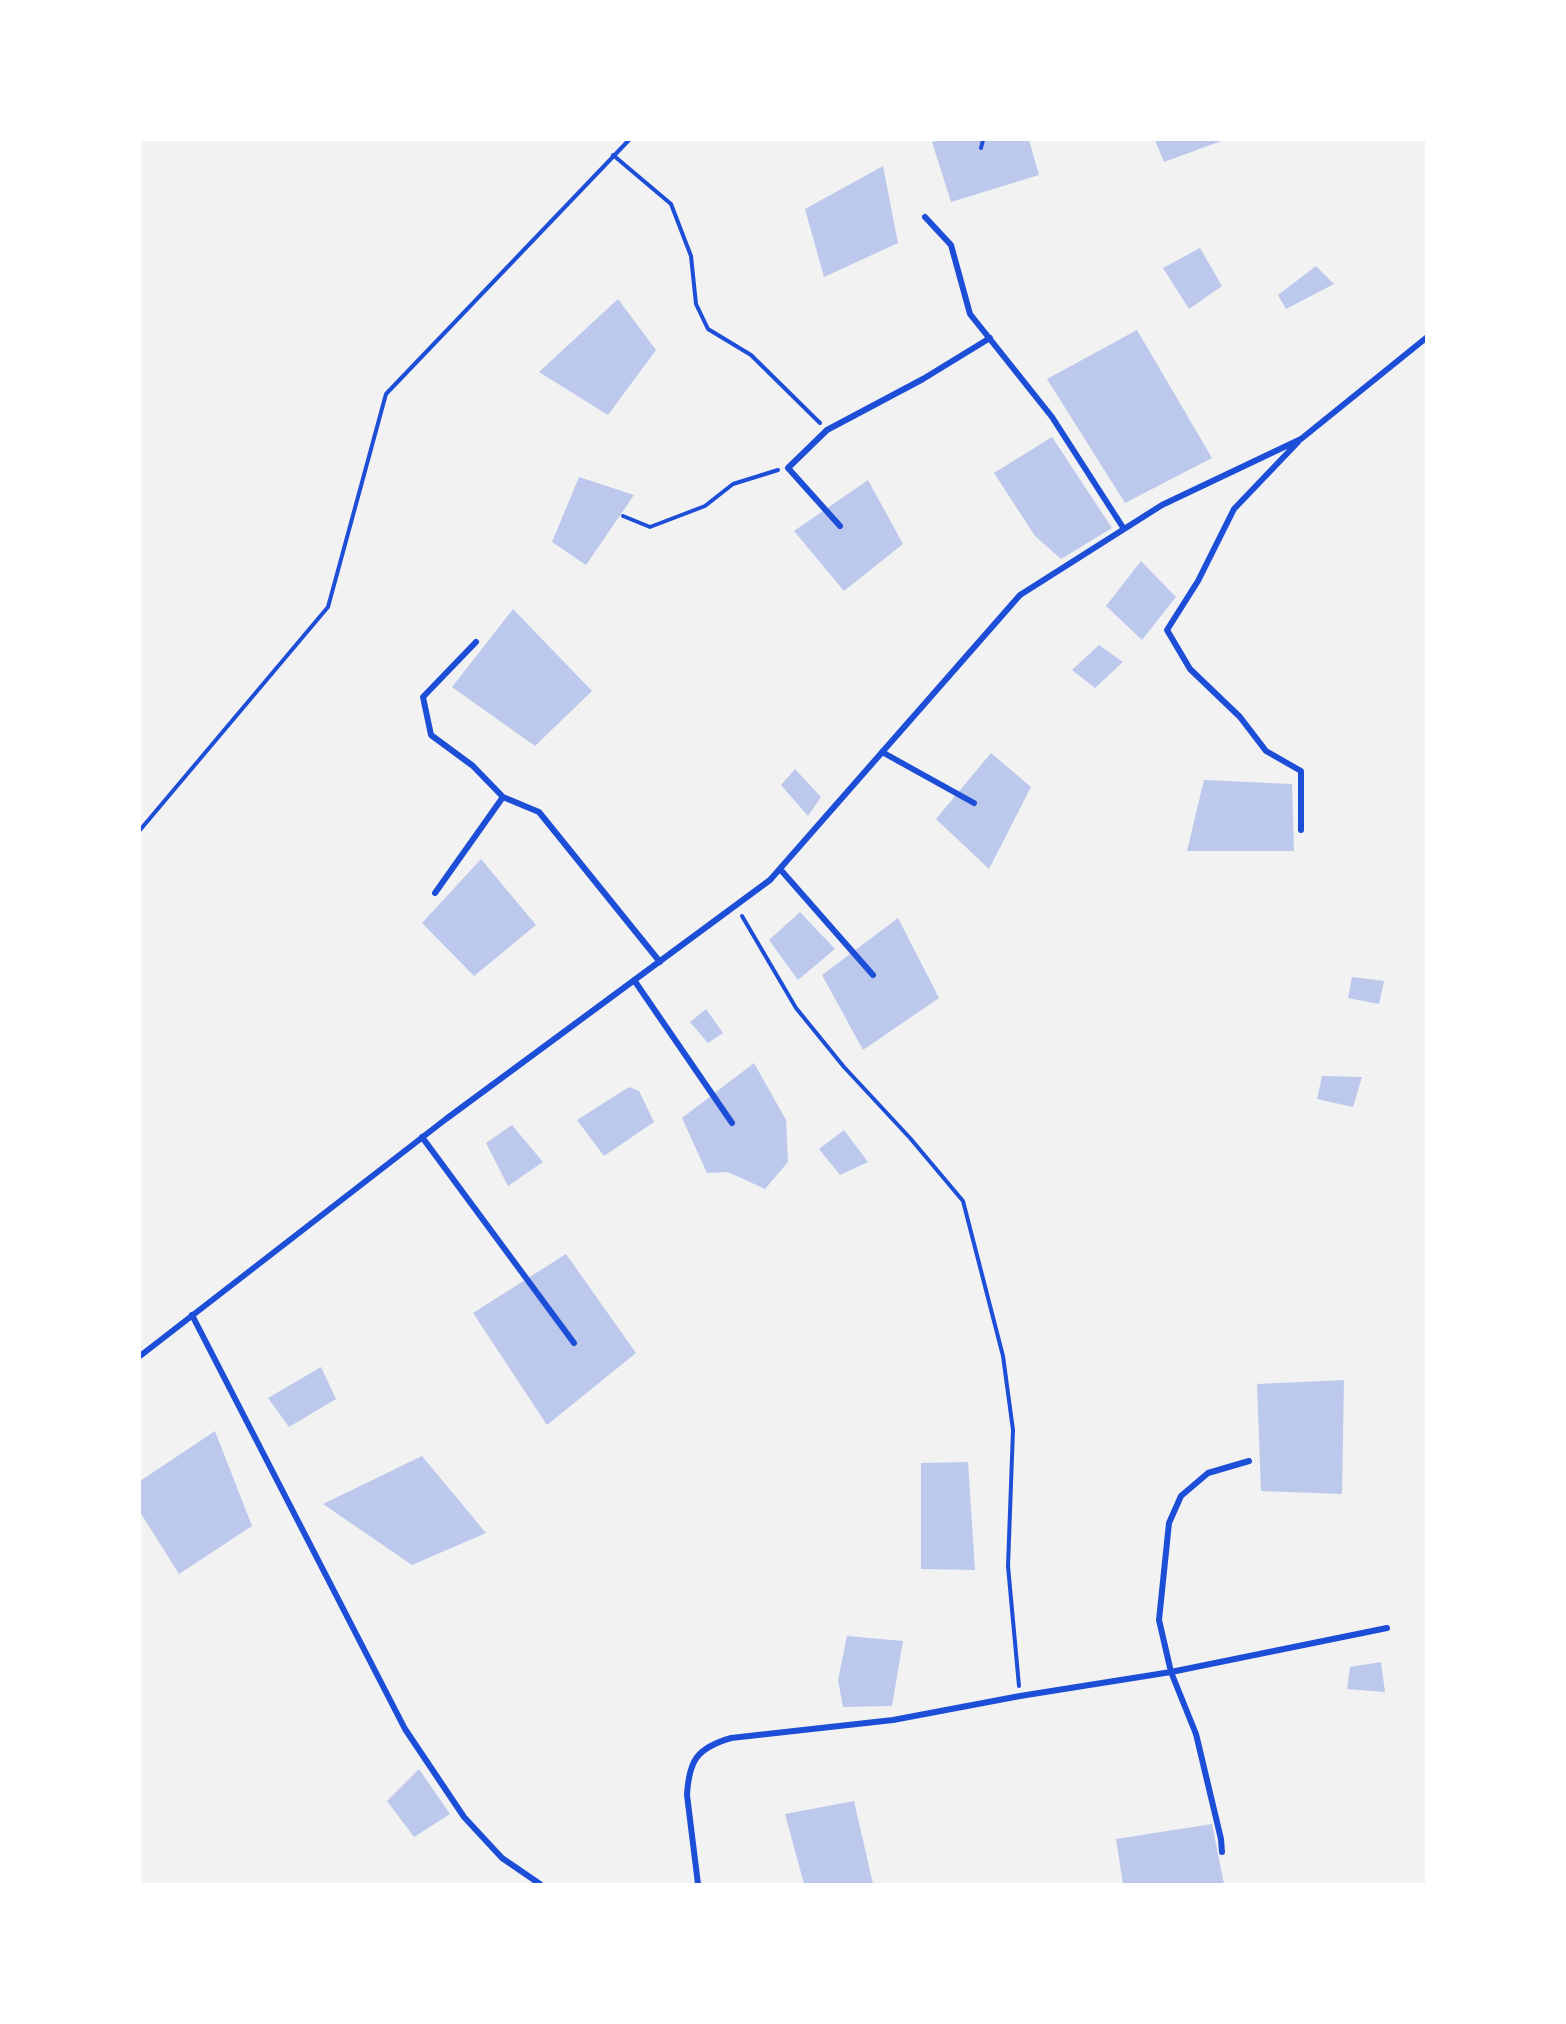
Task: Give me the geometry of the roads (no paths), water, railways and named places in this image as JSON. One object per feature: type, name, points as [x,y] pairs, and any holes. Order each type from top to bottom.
[{"type":"street","points":[[925,217],[951,245],[970,314],[1052,417],[1124,529]]},
{"type":"street","points":[[840,526],[788,468],[827,430],[923,379],[990,338]]},
{"type":"street","points":[[1301,830],[1301,771],[1266,752],[1240,717],[1190,669],[1167,630],[1198,581],[1234,509],[1300,440],[1426,338]]},
{"type":"street","points":[[140,1356],[422,1137],[770,880],[1020,595],[1162,505],[1300,440]]},
{"type":"street","points":[[476,642],[423,697],[431,735],[473,766],[503,797],[539,812],[660,962]]},
{"type":"street","points":[[882,752],[974,803]]},
{"type":"street","points":[[435,893],[503,797]]},
{"type":"street","points":[[780,869],[873,975]]},
{"type":"street","points":[[634,980],[732,1123]]},
{"type":"street","points":[[422,1137],[574,1343]]},
{"type":"street","points":[[192,1315],[405,1729],[464,1817],[502,1858],[540,1884]]},
{"type":"street","points":[[1222,1852],[1196,1734],[1171,1672],[1159,1620],[1169,1523],[1181,1496],[1208,1473],[1249,1461]]},
{"type":"street","points":[[698,1884],[687,1785],[696,1757],[711,1744],[731,1738],[893,1720],[1020,1696],[1171,1672],[1387,1628]]}]
